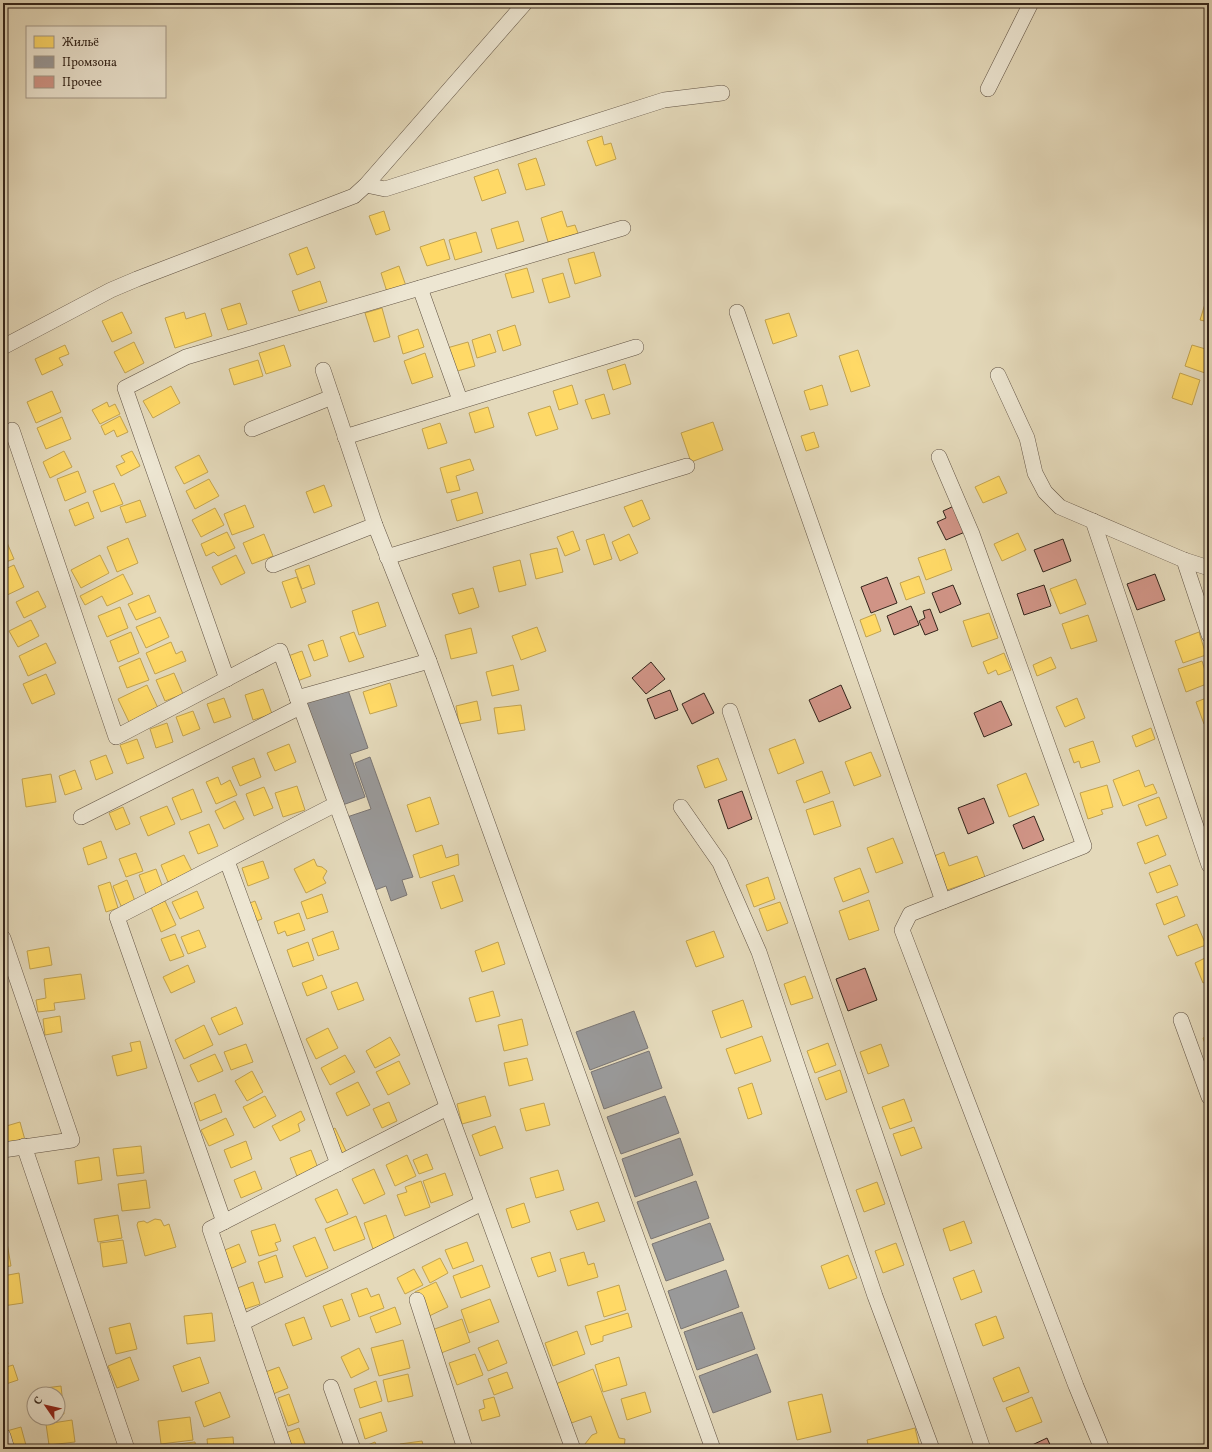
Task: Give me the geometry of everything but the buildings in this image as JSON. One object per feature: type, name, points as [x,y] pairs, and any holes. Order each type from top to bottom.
[{"type":"street","points":[[3,348],[111,290],[342,202],[354,196],[366,185],[526,3]]},
{"type":"street","points":[[988,89],[1031,3]]},
{"type":"street","points":[[366,185],[385,189],[664,100],[722,92]]},
{"type":"street","points":[[227,679],[125,388],[186,357],[623,228]]},
{"type":"street","points":[[420,288],[460,400]]},
{"type":"street","points":[[737,312],[943,901]]},
{"type":"street","points":[[345,437],[460,400],[636,347]]},
{"type":"street","points":[[323,370],[375,525],[428,661],[713,1449]]},
{"type":"street","points":[[998,375],[1027,438],[1035,473],[1045,492],[1060,507],[1184,560],[1209,568]]},
{"type":"street","points":[[252,429],[332,397]]},
{"type":"street","points":[[12,430],[116,737],[280,651],[573,1449]]},
{"type":"street","points":[[939,457],[972,534],[1084,846],[910,914],[902,930],[1076,1386],[1102,1449]]},
{"type":"street","points":[[388,556],[687,466]]},
{"type":"street","points":[[1093,521],[1209,865]]},
{"type":"street","points":[[273,565],[375,525]]},
{"type":"street","points":[[1184,560],[1209,635]]},
{"type":"street","points":[[81,817],[298,703],[428,661]]},
{"type":"street","points":[[730,711],[982,1449]]},
{"type":"street","points":[[224,1222],[117,917],[336,804]]},
{"type":"street","points":[[681,807],[720,863],[759,952],[875,1296],[932,1449]]},
{"type":"street","points":[[227,861],[338,1164]]},
{"type":"street","points":[[3,938],[72,1140],[3,1150]]},
{"type":"street","points":[[1182,1020],[1209,1097]]},
{"type":"street","points":[[285,1449],[210,1229],[447,1108]]},
{"type":"street","points":[[24,1146],[127,1449]]},
{"type":"street","points":[[242,1323],[482,1202]]},
{"type":"street","points":[[417,1300],[465,1449]]},
{"type":"street","points":[[331,1387],[353,1449]]},
{"type":"street","points":[[3,1436],[7,1449]]}]
